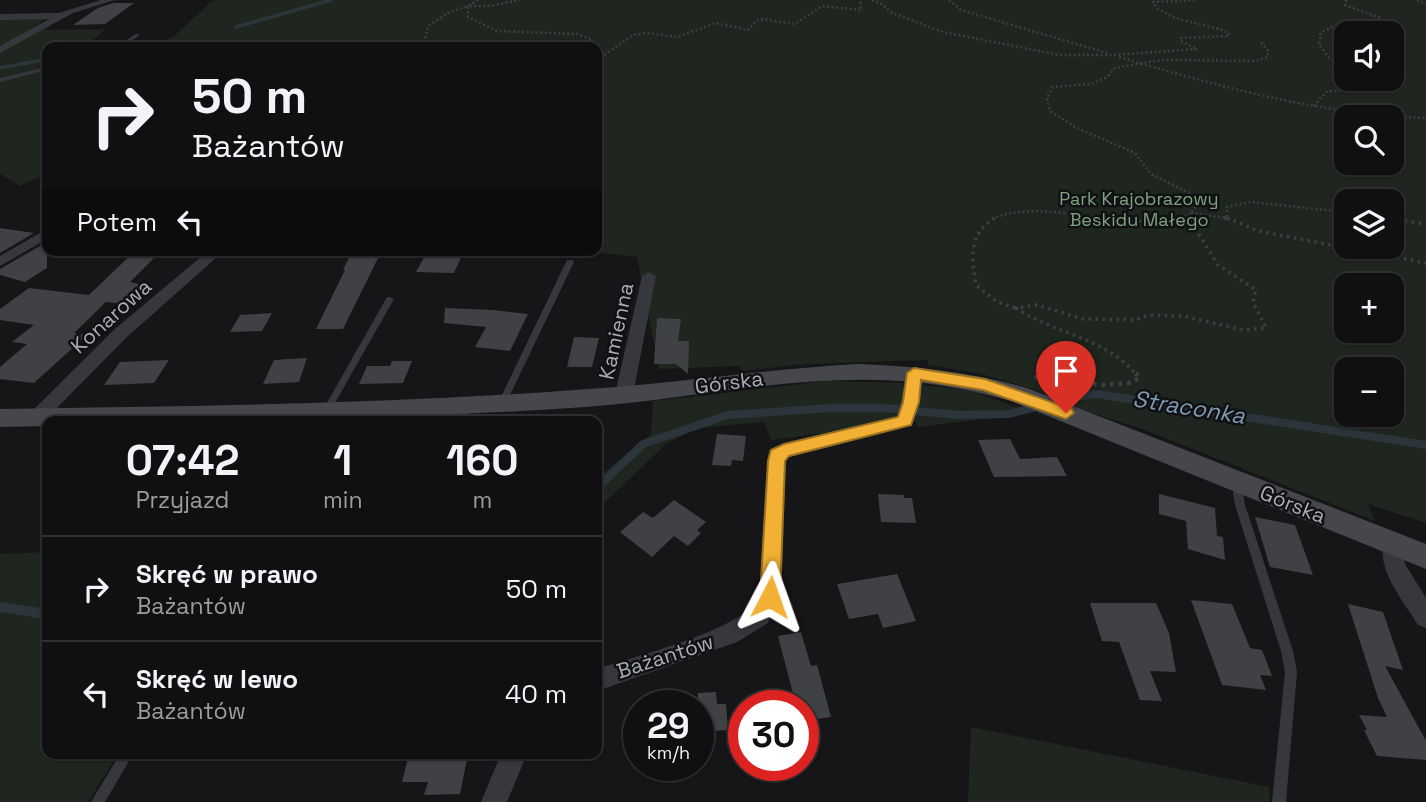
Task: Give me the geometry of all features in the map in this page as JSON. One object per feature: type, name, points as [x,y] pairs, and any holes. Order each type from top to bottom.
[{"type":"street","points":[[0,50],[61,16],[82,7],[111,0]]},
{"type":"street","points":[[0,17],[61,16]]},
{"type":"street","points":[[0,262],[42,236]]},
{"type":"street","name":"Konarowa","points":[[36,418],[121,333],[211,256]]},
{"type":"street","name":"Kamienna","points":[[624,394],[649,276]]},
{"type":"street","name":"Górska","points":[[94,416],[328,408],[465,412],[503,401],[624,394],[818,373],[914,373],[1025,386],[1066,413],[1426,557]]},
{"type":"street","name":"Bażantów","points":[[602,678],[729,635],[762,616],[770,597],[777,455],[784,451],[900,424],[909,410],[914,373]]},
{"type":"street","name":"Górska","points":[[0,418],[42,418]]},
{"type":"street","points":[[1393,544],[1395,566],[1426,618]]},
{"type":"street","points":[[495,802],[512,759]]},
{"type":"lane","points":[[126,42],[138,35]]},
{"type":"lane","points":[[0,80],[42,70]]},
{"type":"lane","points":[[503,401],[570,262]]},
{"type":"lane","points":[[328,408],[390,299]]},
{"type":"lane","points":[[1241,483],[1238,493],[1240,505],[1287,651],[1291,672],[1279,802]]},
{"type":"lane","points":[[98,802],[124,759]]},
{"type":"path","points":[[423,42],[428,26],[448,13],[478,0]]},
{"type":"path","points":[[468,6],[489,6],[520,0]]},
{"type":"path","points":[[602,58],[640,33],[677,37],[716,23],[748,30],[757,19],[793,24],[803,22],[816,8],[861,10],[860,0]]},
{"type":"path","points":[[872,0],[882,4],[890,12],[943,32],[1059,55],[1114,55],[1197,48],[1181,41],[1181,38],[1229,36],[1228,32],[1217,27],[1170,17],[1157,10],[1153,2],[1196,0]]},
{"type":"path","points":[[949,0],[961,10],[1177,76],[1357,114],[1426,118]]},
{"type":"path","points":[[1346,0],[1345,5],[1381,18],[1380,21]]},
{"type":"path","points":[[1417,0],[1426,4]]},
{"type":"path","points":[[468,6],[468,17],[497,31],[577,34],[592,39],[590,42]]},
{"type":"path","points":[[1334,26],[1321,32],[1319,44],[1334,61]]},
{"type":"path","points":[[1189,214],[1197,205],[1189,193],[1151,174],[1135,153],[1077,128],[1050,111],[1047,98],[1053,87],[1091,84],[1107,77],[1115,68],[1139,63],[1161,60],[1255,61],[1268,57],[1268,51],[1261,42]]},
{"type":"path","points":[[1314,106],[1320,94],[1334,88]]},
{"type":"path","points":[[1227,218],[1227,207],[1250,202],[1334,211]]},
{"type":"path","points":[[1025,386],[1132,383],[1140,378],[1130,365],[1090,340],[1046,327],[1016,308],[997,302],[976,285],[972,244],[983,226],[995,217],[1053,214],[1123,220],[1168,219],[1189,214],[1227,218],[1258,231],[1426,263]]},
{"type":"path","points":[[1016,308],[1037,304],[1083,319],[1135,320],[1149,315],[1183,316],[1243,330],[1266,327],[1254,302],[1256,290],[1218,264],[1189,214]]},
{"type":"path","points":[[1404,221],[1426,224]]},
{"type":"green space","name":"Park Krajobrazowy Beskidu Małego","points":[[218,0],[1426,0],[1426,523],[1368,504],[1375,521],[1145,430],[1062,403],[1037,390],[978,373],[928,365],[927,360],[803,364],[741,371],[740,366],[659,369],[637,257],[602,253],[602,42],[151,42],[172,38],[212,1]]},
{"type":"green space","points":[[50,18],[44,20],[0,49],[0,19]]},
{"type":"green space","points":[[48,26],[51,26],[45,30],[106,29],[90,42],[42,42],[42,175],[20,186],[0,174],[0,52]]},
{"type":"green space","points":[[827,381],[903,383],[906,390],[901,416],[852,429],[771,440],[764,422],[698,428],[667,443],[602,505],[602,474],[651,434],[653,401]]},
{"type":"green space","points":[[922,385],[971,391],[1034,413],[918,427],[913,418]]},
{"type":"green space","points":[[42,552],[42,759],[115,759],[88,802],[0,802],[0,554]]},
{"type":"green space","points":[[971,727],[1269,787],[1270,802],[968,802]]},
{"type":"building","points":[[113,3],[134,3],[105,24],[73,25],[98,8]]},
{"type":"building","points":[[0,228],[34,233],[0,253]]},
{"type":"building","points":[[42,245],[42,256],[47,256],[47,268],[25,282],[0,275],[0,269]]},
{"type":"building","points":[[130,256],[156,256],[130,282],[147,286],[126,304],[106,302],[74,333],[87,335],[34,383],[0,379],[0,367],[27,344],[12,342],[34,325],[0,320],[0,309],[29,288],[89,295]]},
{"type":"building","points":[[350,256],[379,256],[343,329],[316,329],[345,270]]},
{"type":"building","points":[[425,256],[462,256],[454,273],[416,272]]},
{"type":"building","points":[[445,308],[528,314],[510,351],[475,347],[486,327],[444,323]]},
{"type":"building","points":[[272,313],[262,331],[230,332],[240,315]]},
{"type":"building","points":[[657,318],[681,319],[678,341],[689,341],[688,374],[676,364],[654,364]]},
{"type":"building","points":[[574,337],[599,338],[592,367],[567,367]]},
{"type":"building","points":[[307,358],[299,382],[263,384],[274,360]]},
{"type":"building","points":[[169,360],[154,383],[104,385],[120,362]]},
{"type":"building","points":[[392,361],[412,361],[403,383],[359,384],[367,366],[390,366]]},
{"type":"building","points":[[717,434],[746,436],[743,461],[732,460],[731,466],[712,465]]},
{"type":"building","points":[[1010,439],[1020,459],[1057,457],[1067,476],[994,477],[978,440]]},
{"type":"building","points":[[878,494],[912,498],[916,523],[881,522]]},
{"type":"building","points":[[1159,494],[1215,508],[1217,536],[1223,537],[1225,560],[1188,549],[1186,521],[1159,514]]},
{"type":"building","points":[[674,500],[706,522],[697,530],[701,533],[688,546],[674,536],[652,557],[620,532],[643,512],[653,518]]},
{"type":"building","points":[[1255,517],[1295,525],[1313,575],[1270,567]]},
{"type":"building","points":[[897,574],[916,621],[883,628],[878,614],[849,619],[837,584]]},
{"type":"building","points":[[1191,600],[1232,604],[1250,648],[1262,650],[1272,676],[1260,675],[1266,690],[1222,685]]},
{"type":"building","points":[[1090,603],[1156,603],[1169,633],[1176,672],[1150,671],[1162,701],[1140,700],[1119,642],[1102,641]]},
{"type":"building","points":[[1348,604],[1383,612],[1403,670],[1385,666],[1426,741],[1426,760],[1377,756],[1364,730],[1367,730],[1359,715],[1387,717],[1378,698]]},
{"type":"building","points":[[801,632],[811,666],[817,665],[831,717],[819,719],[819,690],[792,690],[778,636]]},
{"type":"building","points":[[714,692],[717,704],[726,704],[728,730],[714,731]]},
{"type":"building","points":[[408,759],[467,759],[460,794],[424,795],[428,782],[402,782]]},
{"type":"waterway","points":[[236,27],[331,0]]},
{"type":"waterway","points":[[0,68],[42,60]]},
{"type":"waterway","name":"Straconka","points":[[1046,400],[1097,394],[1426,445]]},
{"type":"waterway","name":"Straconka","points":[[602,483],[643,444],[728,415],[831,408],[885,408],[958,415],[1009,414],[1036,407]]},
{"type":"waterway","name":"Straconka","points":[[0,607],[42,613]]},
{"type":"route","points":[[770,597],[777,455],[784,451],[900,424],[907,417],[915,382],[914,373],[985,384],[1066,413]]}]
